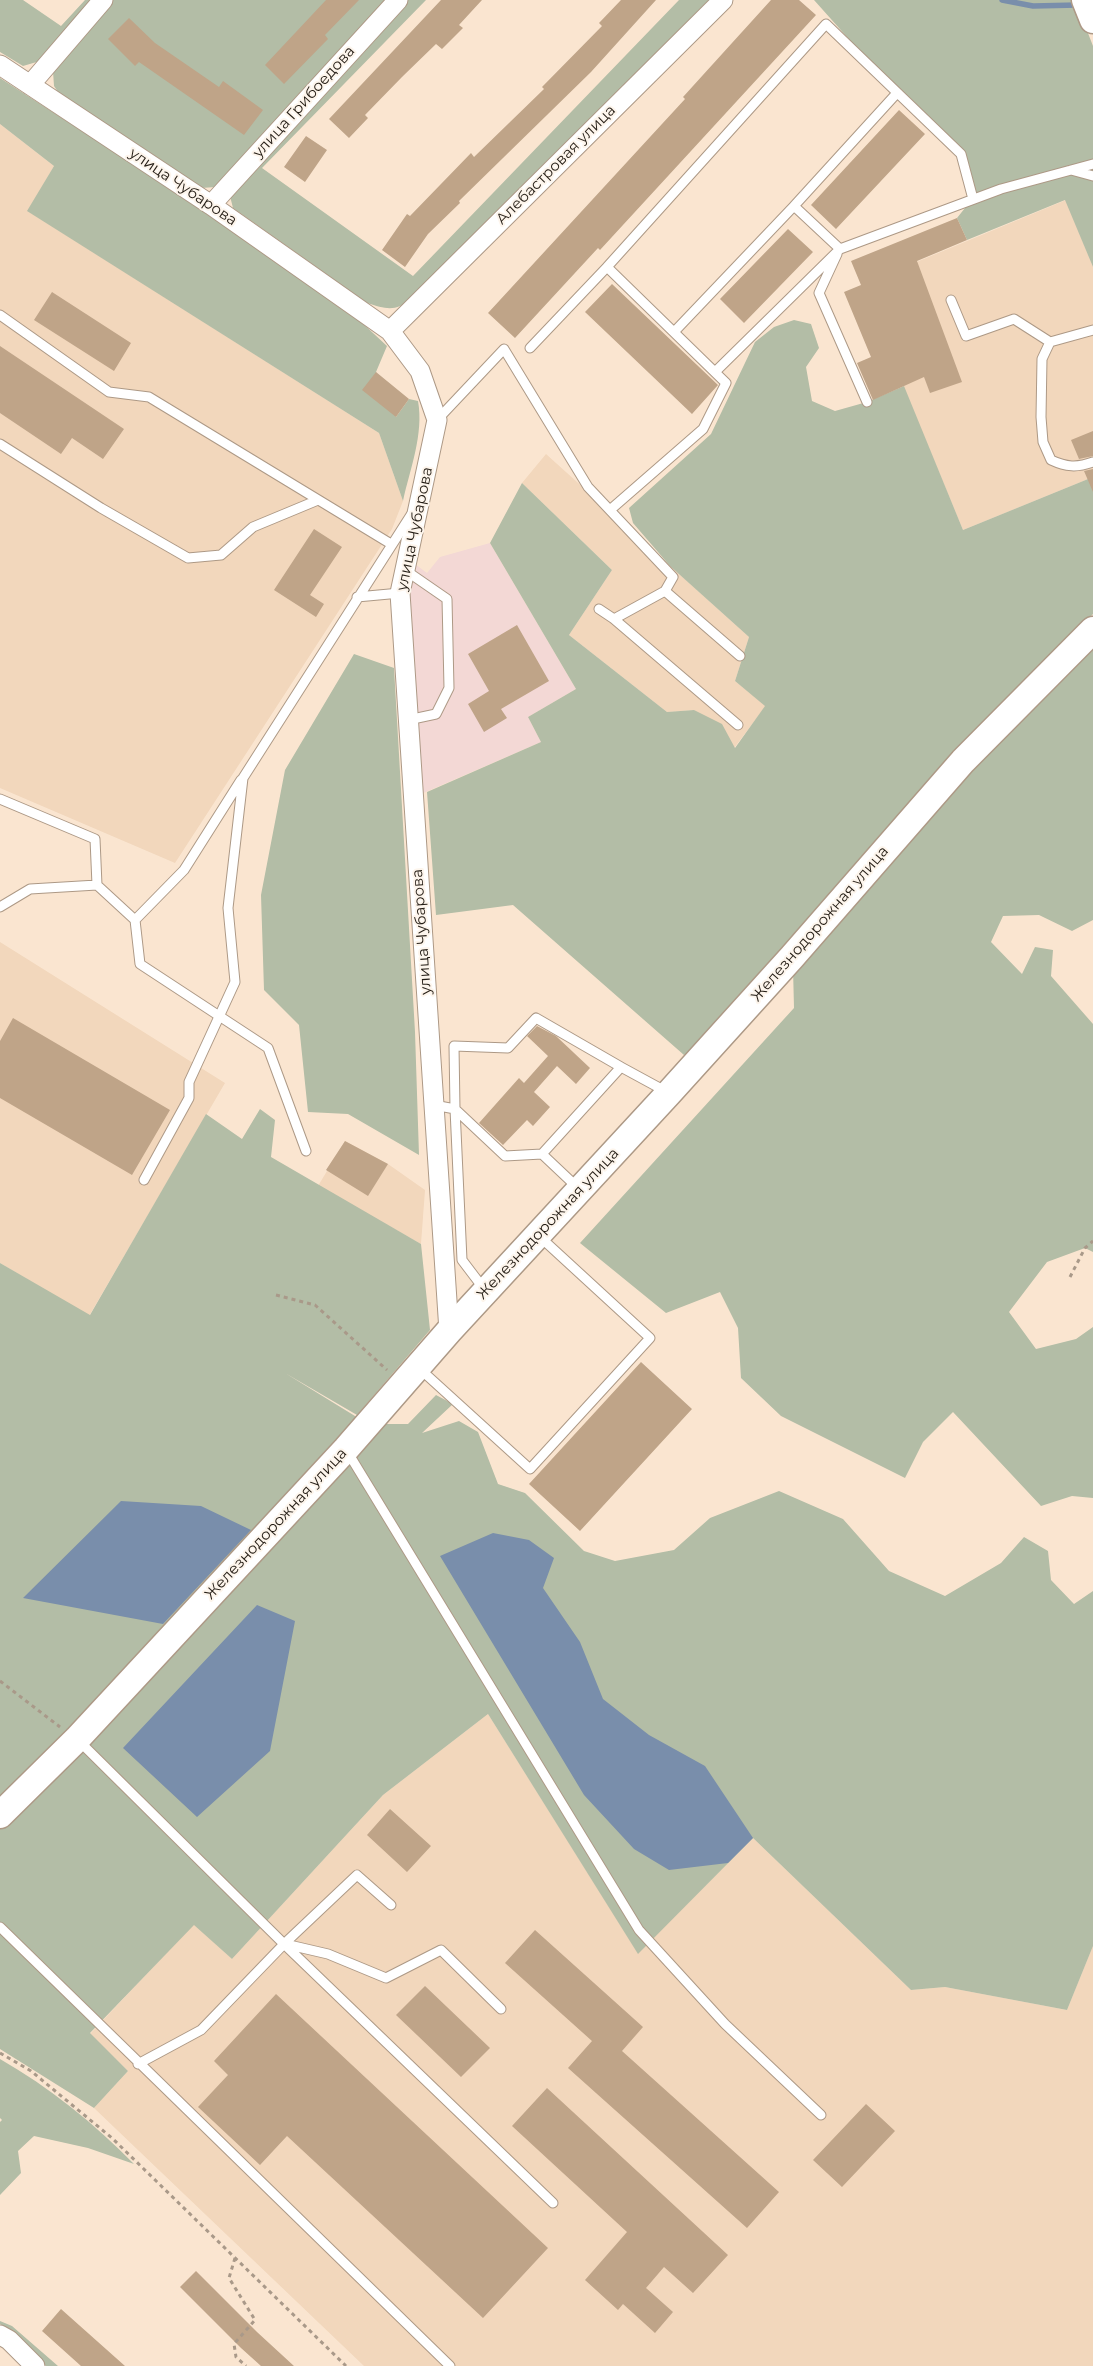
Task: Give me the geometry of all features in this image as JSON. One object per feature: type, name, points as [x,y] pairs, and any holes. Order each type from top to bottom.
[{"type":"street","points":[[30,85],[103,0]]},
{"type":"street","name":"улица Грибоедова","points":[[211,205],[398,0]]},
{"type":"street","name":"Алебастровая улица","points":[[390,331],[723,0]]},
{"type":"street","points":[[1085,0],[1093,20]]},
{"type":"street","name":"улица Чубарова","points":[[0,65],[211,205],[390,331],[420,371],[437,420],[400,592],[449,1331]]},
{"type":"street","name":"Железнодорожная улица","points":[[0,1815],[77,1739],[346,1449],[449,1331],[670,1094],[962,761],[1093,630]]},
{"type":"street","points":[[0,2334],[9,2340],[35,2366]]},
{"type":"lane","points":[[530,348],[607,267],[826,24],[961,154],[973,199]]},
{"type":"lane","points":[[674,332],[794,206],[897,93]]},
{"type":"lane","points":[[715,372],[840,248],[973,199],[1093,164]]},
{"type":"lane","points":[[1070,170],[1093,176]]},
{"type":"lane","points":[[794,206],[840,248]]},
{"type":"lane","points":[[840,248],[819,293],[867,402]]},
{"type":"lane","points":[[607,267],[726,383],[703,429],[610,510]]},
{"type":"lane","points":[[951,300],[966,336],[1014,319],[1050,342],[1093,330]]},
{"type":"lane","points":[[0,315],[109,392],[149,397],[391,544]]},
{"type":"lane","points":[[1050,342],[1042,359],[1041,417],[1043,442],[1051,460],[1064,466],[1082,466],[1093,462]]},
{"type":"lane","points":[[437,420],[504,349],[588,487],[673,577],[665,590],[614,618]]},
{"type":"lane","points":[[0,444],[101,508],[188,558],[221,555],[253,528],[318,500]]},
{"type":"lane","points":[[135,920],[184,870],[420,500]]},
{"type":"lane","points":[[405,570],[447,599],[449,688],[436,714],[408,720]]},
{"type":"lane","points":[[665,590],[740,656]]},
{"type":"lane","points":[[357,597],[400,592]]},
{"type":"lane","points":[[599,609],[614,618],[738,725]]},
{"type":"lane","points":[[144,1180],[189,1098],[189,1082],[235,982],[228,908],[243,778]]},
{"type":"lane","points":[[0,800],[96,839],[97,885]]},
{"type":"lane","points":[[0,907],[30,889],[97,885],[135,920],[140,964],[268,1048],[306,1151]]},
{"type":"lane","points":[[486,1291],[462,1260],[454,1046],[508,1048],[536,1018],[670,1094]]},
{"type":"lane","points":[[434,1105],[456,1109],[505,1156],[542,1154],[621,1066]]},
{"type":"lane","points":[[542,1154],[580,1190]]},
{"type":"lane","points":[[410,1375],[530,1469],[650,1338],[538,1235]]},
{"type":"lane","points":[[346,1449],[639,1930],[725,2024],[822,2115]]},
{"type":"lane","points":[[77,1739],[284,1944],[553,2203]]},
{"type":"lane","points":[[138,2064],[201,2030],[284,1944],[356,1875],[391,1905]]},
{"type":"lane","points":[[0,1927],[138,2064],[450,2366]]},
{"type":"lane","points":[[284,1944],[328,1954],[386,1978],[441,1950],[501,2009]]},
{"type":"path","points":[[1070,1277],[1085,1248],[1093,1241]]},
{"type":"path","points":[[276,1295],[316,1305],[410,1375]]},
{"type":"path","points":[[0,1682],[77,1739]]},
{"type":"path","points":[[0,2053],[31,2071],[112,2138],[346,2366]]},
{"type":"path","points":[[235,2258],[229,2278],[255,2320],[234,2344],[236,2357],[246,2366]]},
{"type":"shaded area","points":[[0,124],[54,166],[28,211],[379,433],[403,501],[392,529],[175,863],[0,788]]},
{"type":"shaded area","points":[[1066,200],[1093,267],[1093,477],[963,530],[861,285]]},
{"type":"shaded area","points":[[546,454],[749,637],[735,681],[766,706],[734,748],[694,710],[667,712],[569,635],[612,570],[522,483]]},
{"type":"shaded area","points":[[490,543],[576,689],[528,717],[541,742],[414,797],[407,558],[427,573],[440,557]]},
{"type":"shaded area","points":[[0,942],[225,1083],[89,1316],[0,1263]]},
{"type":"shaded area","points":[[345,1141],[388,1164],[425,1190],[421,1244],[318,1186]]},
{"type":"shaded area","points":[[488,1714],[638,1953],[753,1838],[911,1990],[945,1987],[1067,2010],[1093,1946],[1093,2366],[364,2366],[94,2108],[128,2071],[90,2034],[194,1924],[232,1959],[383,1795]]},
{"type":"green space","points":[[0,0],[23,0],[61,26],[85,0],[96,0],[40,61],[23,66],[0,52]]},
{"type":"green space","points":[[109,0],[390,0],[216,187],[201,188],[62,98],[54,86],[53,71]]},
{"type":"green space","points":[[406,0],[426,0],[262,168],[413,276],[679,0],[720,0],[412,299],[400,306],[390,308],[367,303],[233,208],[230,196]]},
{"type":"green space","points":[[814,0],[1075,0],[1093,46],[1093,267],[1065,200],[967,240],[957,218],[973,198],[958,156],[897,93]]},
{"type":"green space","points":[[0,78],[204,210],[359,320],[387,346],[376,372],[396,417],[409,399],[418,401],[418,439],[403,501],[379,433],[27,211],[54,166],[0,124]]},
{"type":"green space","points":[[794,320],[811,324],[819,348],[806,367],[812,401],[835,411],[867,402],[904,386],[963,530],[1093,477],[1093,614],[960,754],[689,1053],[684,1055],[513,905],[436,915],[427,792],[541,742],[528,717],[576,689],[490,543],[522,483],[612,570],[569,635],[667,712],[694,710],[722,724],[735,748],[765,706],[735,681],[749,637],[670,566],[633,523],[629,508],[711,434],[755,342],[774,327]]},
{"type":"green space","points":[[1093,637],[1093,920],[1072,931],[1039,915],[1003,916],[991,942],[1022,974],[1035,947],[1053,950],[1051,976],[1093,1024],[1093,1252],[1085,1248],[1047,1262],[1009,1312],[1036,1349],[1076,1339],[1093,1327],[1093,1498],[1072,1496],[1041,1506],[953,1412],[923,1442],[905,1478],[781,1416],[741,1378],[738,1328],[720,1292],[666,1313],[580,1243],[794,1008],[793,968],[969,766]]},
{"type":"green space","points":[[354,654],[394,668],[415,1032],[419,1155],[348,1114],[308,1112],[299,1025],[264,990],[261,895],[285,770]]},
{"type":"green space","points":[[260,1109],[275,1120],[271,1157],[421,1244],[430,1330],[357,1415],[285,1373],[368,1424],[408,1424],[436,1395],[453,1404],[422,1433],[459,1421],[478,1432],[498,1484],[525,1493],[584,1551],[615,1561],[674,1550],[710,1518],[779,1491],[843,1519],[889,1571],[945,1596],[1001,1563],[1024,1537],[1048,1551],[1051,1580],[1074,1604],[1093,1591],[1093,1946],[1067,2010],[945,1987],[911,1990],[753,1838],[638,1954],[488,1714],[383,1795],[232,1959],[194,1925],[90,2033],[128,2071],[94,2108],[0,2049],[0,1263],[90,1315],[206,1114],[242,1139]]},
{"type":"green space","points":[[0,2059],[71,2107],[134,2164],[88,2148],[34,2136],[18,2151],[21,2173],[0,2195],[0,2122],[2,2120],[0,2118]]},
{"type":"green space","points":[[0,2321],[12,2326],[58,2366],[46,2366],[13,2333],[0,2324]]},
{"type":"water","points":[[121,1501],[201,1506],[251,1530],[163,1624],[23,1598]]},
{"type":"water","points":[[493,1533],[529,1540],[554,1558],[543,1588],[580,1642],[603,1699],[649,1735],[705,1766],[753,1838],[728,1863],[669,1870],[634,1849],[584,1795],[440,1556]]},
{"type":"water","points":[[257,1605],[295,1621],[270,1751],[197,1817],[123,1748]]},
{"type":"building","points":[[326,0],[359,0],[325,35],[328,39],[284,84],[265,65]]},
{"type":"building","points":[[441,0],[482,0],[459,25],[463,28],[442,49],[436,44],[365,115],[368,118],[349,138],[329,119]]},
{"type":"building","points":[[621,0],[656,0],[591,72],[459,201],[460,203],[428,234],[405,267],[382,250],[407,214],[410,216],[471,153],[474,157],[544,89],[542,87],[602,26],[599,23]]},
{"type":"building","points":[[771,0],[799,0],[816,15],[600,250],[598,248],[515,338],[488,313],[685,99],[683,97]]},
{"type":"building","points":[[129,18],[155,43],[219,87],[223,81],[263,110],[244,135],[139,62],[135,66],[108,39]]},
{"type":"building","points":[[899,110],[925,134],[836,229],[811,205]]},
{"type":"building","points":[[306,136],[327,150],[305,182],[284,167]]},
{"type":"building","points":[[957,218],[967,240],[917,261],[962,382],[930,393],[924,377],[873,400],[857,363],[871,357],[844,292],[861,285],[851,261]]},
{"type":"building","points":[[788,229],[813,252],[744,323],[720,299]]},
{"type":"building","points":[[612,284],[718,385],[692,414],[585,312]]},
{"type":"building","points":[[52,292],[131,343],[114,371],[34,320]]},
{"type":"building","points":[[0,346],[124,429],[103,459],[72,438],[61,454],[0,413]]},
{"type":"building","points":[[376,372],[409,399],[396,417],[362,390]]},
{"type":"building","points":[[1093,431],[1093,456],[1079,459],[1071,440]]},
{"type":"building","points":[[1093,469],[1093,492],[1084,471]]},
{"type":"building","points":[[314,529],[342,547],[310,595],[324,604],[316,617],[274,590]]},
{"type":"building","points":[[517,625],[549,681],[501,709],[507,718],[484,732],[468,704],[489,691],[468,654]]},
{"type":"building","points":[[13,1018],[170,1110],[132,1175],[0,1098],[0,1041]]},
{"type":"building","points":[[537,1026],[556,1036],[590,1068],[576,1084],[557,1066],[534,1092],[550,1107],[533,1126],[527,1120],[503,1145],[479,1123],[519,1078],[524,1083],[548,1056],[527,1036]]},
{"type":"building","points":[[345,1141],[388,1164],[368,1196],[326,1170]]},
{"type":"building","points":[[641,1362],[692,1409],[580,1531],[529,1484]]},
{"type":"building","points":[[390,1809],[431,1846],[407,1872],[367,1835]]},
{"type":"building","points":[[535,1930],[643,2027],[622,2051],[779,2192],[747,2228],[568,2068],[592,2041],[505,1963]]},
{"type":"building","points":[[425,1986],[490,2048],[461,2077],[396,2015]]},
{"type":"building","points":[[276,1994],[548,2248],[483,2318],[287,2136],[260,2165],[198,2107],[228,2075],[214,2061]]},
{"type":"building","points":[[547,2088],[728,2255],[693,2293],[664,2267],[646,2288],[673,2312],[655,2333],[623,2304],[618,2310],[585,2280],[627,2232],[512,2126]]},
{"type":"building","points":[[866,2104],[895,2131],[842,2187],[813,2160]]},
{"type":"building","points":[[196,2271],[294,2366],[261,2366],[241,2348],[180,2287]]},
{"type":"building","points":[[61,2309],[125,2366],[81,2366],[42,2331]]},
{"type":"waterway","points":[[1002,0],[1033,6],[1078,5]]}]
